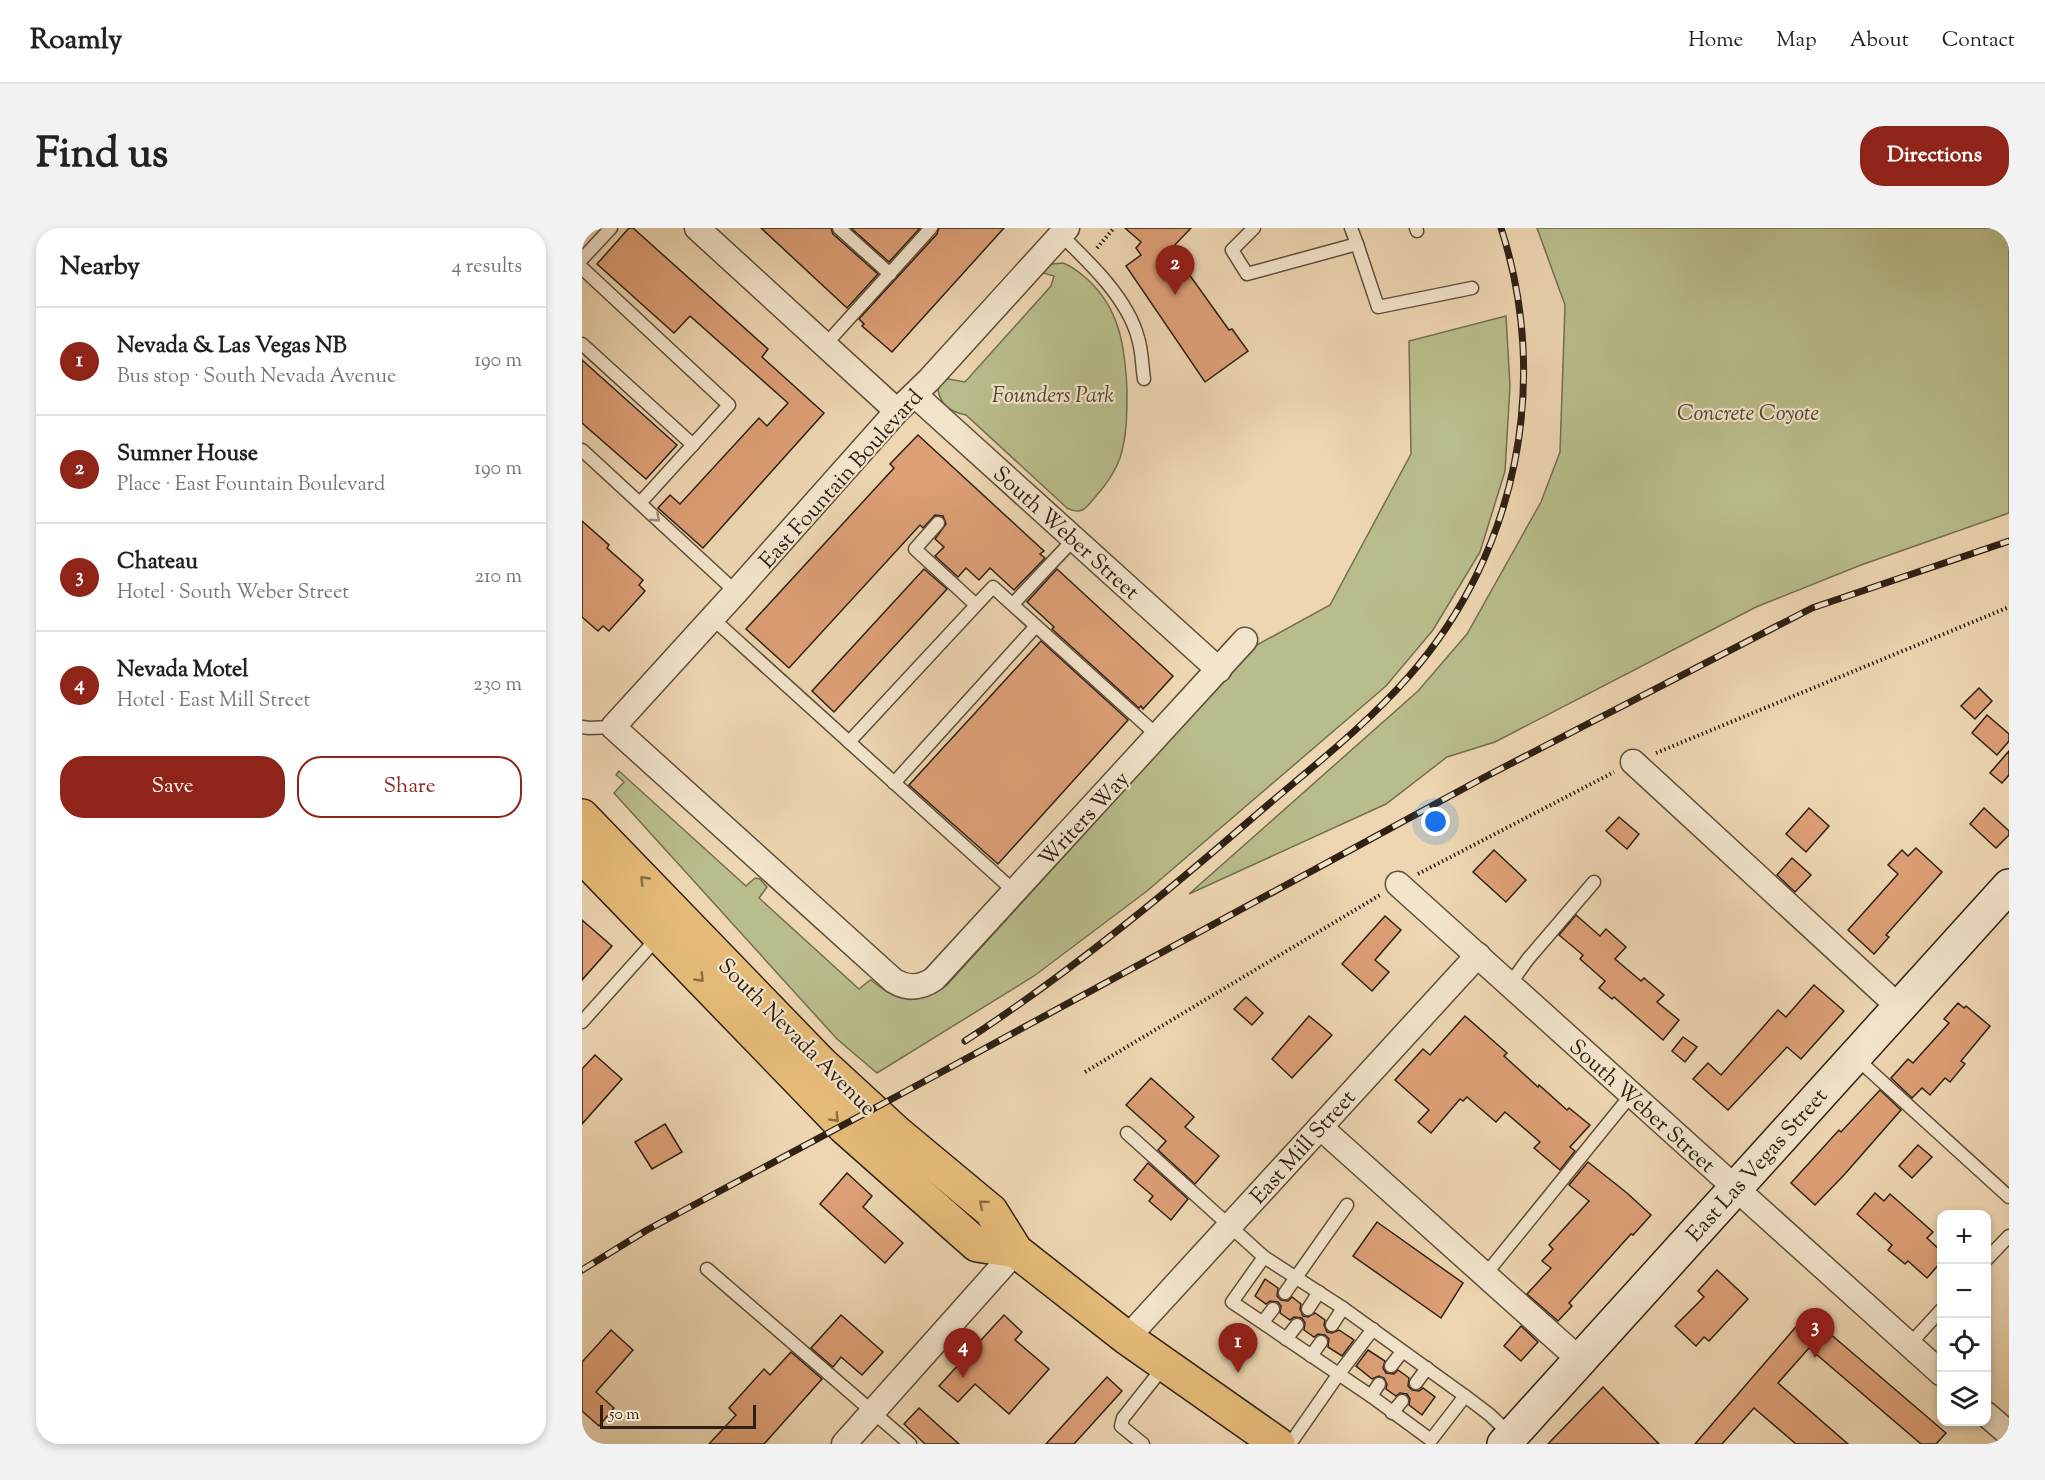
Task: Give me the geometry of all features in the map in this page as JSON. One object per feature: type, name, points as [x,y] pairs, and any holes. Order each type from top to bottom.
[{"type":"main road","name":"South Nevada Avenue","points":[[582,816],[821,1063],[896,1132],[991,1211],[1016,1251],[1127,1338],[1278,1444]]},
{"type":"main road","name":"South Nevada Avenue","points":[[582,856],[845,1128],[977,1245],[1016,1251]]},
{"type":"street","points":[[698,228],[897,411]]},
{"type":"street","name":"East Fountain Boulevard","points":[[613,727],[897,411],[915,395],[1064,231]]},
{"type":"street","name":"South Weber Street","points":[[915,395],[1219,670]]},
{"type":"street","name":"Writers Way","points":[[613,727],[894,981],[908,988],[934,979],[1245,640]]},
{"type":"street","points":[[1633,762],[1899,1006]]},
{"type":"street","name":"South Weber Street","points":[[1398,884],[1939,1372]]},
{"type":"street","name":"East Las Vegas Street","points":[[1512,1441],[1580,1360],[2009,886]]},
{"type":"street","name":"East Mill Street","points":[[1127,1338],[1478,955]]},
{"type":"street","points":[[1320,1127],[1580,1360]]},
{"type":"street","points":[[843,1444],[1016,1251]]},
{"type":"street","points":[[1991,1418],[2009,1434]]},
{"type":"lane","points":[[582,259],[611,228]]},
{"type":"lane","points":[[839,228],[890,274]]},
{"type":"lane","points":[[825,345],[931,228]]},
{"type":"lane","points":[[1254,228],[1232,250],[1247,274],[1357,244]]},
{"type":"lane","points":[[1351,228],[1378,307],[1472,288]]},
{"type":"lane","points":[[1064,231],[1122,303],[1138,337],[1144,379]]},
{"type":"lane","points":[[582,268],[729,405],[640,503]]},
{"type":"lane","points":[[582,344],[693,445]]},
{"type":"lane","points":[[582,450],[736,592]]},
{"type":"lane","points":[[939,524],[915,549],[976,605]]},
{"type":"lane","points":[[1013,604],[1074,539]]},
{"type":"lane","points":[[849,742],[993,586],[1158,736]]},
{"type":"lane","points":[[712,618],[1015,892]]},
{"type":"lane","points":[[894,783],[1036,626]]},
{"type":"lane","points":[[582,727],[613,727]]},
{"type":"lane","points":[[1510,984],[1528,959],[1594,882]]},
{"type":"lane","points":[[582,1022],[659,936]]},
{"type":"lane","points":[[1854,1056],[2009,1197]]},
{"type":"lane","points":[[1485,1275],[1631,1095]]},
{"type":"lane","points":[[1127,1133],[1264,1257],[1343,1308],[1465,1396],[1490,1415],[1512,1441]]},
{"type":"lane","points":[[1285,1293],[1347,1205]]},
{"type":"lane","points":[[1991,1255],[2009,1236]]},
{"type":"lane","points":[[1264,1257],[1232,1302],[1371,1396],[1431,1440],[1465,1396]]},
{"type":"lane","points":[[707,1269],[873,1411],[908,1444]]},
{"type":"lane","points":[[1308,1309],[1319,1293]]},
{"type":"lane","points":[[1332,1325],[1343,1308]]},
{"type":"lane","points":[[1263,1322],[1273,1309]]},
{"type":"lane","points":[[1909,1345],[1937,1314]]},
{"type":"lane","points":[[1286,1339],[1297,1325]]},
{"type":"lane","points":[[1290,1444],[1373,1329]]},
{"type":"lane","points":[[1311,1356],[1321,1342]]},
{"type":"lane","points":[[1391,1365],[1402,1352]]},
{"type":"lane","points":[[1143,1444],[1121,1426],[1123,1418],[1165,1365]]},
{"type":"lane","points":[[1416,1383],[1427,1368]]},
{"type":"lane","points":[[1371,1396],[1379,1384]]},
{"type":"lane","points":[[1392,1413],[1402,1401]]},
{"type":"path","points":[[1085,1072],[1398,884],[1633,762],[2009,607]]},
{"type":"green space","name":"Concrete Coyote","points":[[1537,228],[2009,228],[2009,513],[1861,565],[1756,607],[1495,742],[1447,757],[1386,804],[1189,894],[1418,691],[1467,634],[1541,502],[1560,452],[1565,305]]},
{"type":"green space","name":"Founders Park","points":[[1063,263],[1086,278],[1106,302],[1118,329],[1125,359],[1127,416],[1122,450],[1107,483],[1090,504],[1080,511],[1067,508],[966,415],[948,407],[938,390],[943,378],[965,382],[1051,286],[1054,276],[1043,273],[1042,270],[1051,264]]},
{"type":"green space","points":[[1506,316],[1510,386],[1505,471],[1480,552],[1433,630],[1386,686],[1147,891],[1034,976],[877,1073],[837,1039],[614,793],[624,782],[616,775],[619,771],[746,886],[755,878],[760,879],[767,887],[759,898],[859,989],[871,980],[900,998],[917,999],[936,992],[947,985],[1255,646],[1330,605],[1411,454],[1409,341]]},
{"type":"building","points":[[629,228],[633,228],[768,349],[762,357],[824,413],[703,548],[658,508],[670,495],[680,504],[759,418],[767,426],[788,403],[690,316],[674,333],[597,264]]},
{"type":"building","points":[[761,228],[831,228],[833,234],[878,274],[847,308]]},
{"type":"building","points":[[851,228],[920,228],[889,262]]},
{"type":"building","points":[[939,228],[1004,228],[892,352],[862,326],[864,324],[859,319],[937,234]]},
{"type":"building","points":[[1125,228],[1191,228],[1171,249],[1229,330],[1232,329],[1248,351],[1205,382],[1126,266],[1141,255],[1136,248],[1141,242]]},
{"type":"building","points":[[582,360],[677,445],[646,479],[582,423]]},
{"type":"building","points":[[918,435],[1044,551],[1040,554],[1045,558],[1014,590],[990,568],[979,580],[966,568],[958,577],[935,556],[944,547],[935,539],[946,524],[943,516],[935,515],[923,528],[920,525],[789,668],[746,629],[894,468],[890,464]]},
{"type":"building","points":[[582,521],[609,545],[607,548],[643,580],[639,585],[645,591],[609,631],[603,626],[598,631],[582,617]]},
{"type":"building","points":[[924,569],[947,589],[834,712],[812,691]]},
{"type":"building","points":[[1057,569],[1173,676],[1143,709],[1141,706],[1139,708],[1052,629],[1054,627],[1027,602]]},
{"type":"building","points":[[1041,641],[1128,720],[998,864],[909,785]]},
{"type":"building","points":[[1979,688],[1992,701],[1975,719],[1961,706]]},
{"type":"building","points":[[1987,715],[2009,734],[2009,741],[1997,755],[1972,733]]},
{"type":"building","points":[[2009,751],[2009,775],[2002,783],[1990,773]]},
{"type":"building","points":[[1809,808],[1829,826],[1806,852],[1786,834]]},
{"type":"building","points":[[1984,808],[2009,831],[2009,835],[1996,848],[1970,824]]},
{"type":"building","points":[[1619,817],[1639,834],[1627,849],[1606,831]]},
{"type":"building","points":[[1916,848],[1942,872],[1886,935],[1889,937],[1874,954],[1848,930],[1898,874],[1888,865],[1902,850],[1908,856]]},
{"type":"building","points":[[1494,850],[1526,880],[1506,902],[1473,872]]},
{"type":"building","points":[[1792,858],[1811,875],[1795,892],[1777,875]]},
{"type":"building","points":[[1576,915],[1600,936],[1606,929],[1626,947],[1615,959],[1641,981],[1644,978],[1664,995],[1657,1002],[1679,1020],[1663,1040],[1614,997],[1612,999],[1599,988],[1605,981],[1580,959],[1583,955],[1559,935]]},
{"type":"building","points":[[1385,916],[1401,930],[1375,960],[1389,972],[1372,991],[1342,964]]},
{"type":"building","points":[[582,920],[612,946],[582,980]]},
{"type":"building","points":[[1814,985],[1844,1011],[1801,1059],[1787,1047],[1728,1110],[1693,1079],[1708,1063],[1721,1075],[1778,1010],[1786,1017]]},
{"type":"building","points":[[1246,997],[1263,1013],[1252,1025],[1234,1009]]},
{"type":"building","points":[[1958,1003],[1964,1008],[1966,1006],[1990,1026],[1961,1061],[1965,1064],[1950,1082],[1945,1078],[1930,1095],[1922,1088],[1912,1098],[1891,1078],[1908,1059],[1913,1063],[1949,1023],[1944,1019]]},
{"type":"building","points":[[1309,1016],[1332,1035],[1292,1078],[1272,1059]]},
{"type":"building","points":[[1465,1016],[1507,1053],[1504,1056],[1538,1087],[1539,1085],[1567,1110],[1569,1108],[1590,1125],[1570,1147],[1575,1151],[1560,1170],[1534,1148],[1540,1142],[1505,1112],[1496,1122],[1467,1097],[1463,1101],[1460,1099],[1431,1133],[1418,1122],[1429,1110],[1395,1080],[1423,1049],[1430,1055]]},
{"type":"building","points":[[1683,1037],[1697,1047],[1685,1062],[1672,1051]]},
{"type":"building","points":[[595,1055],[622,1079],[582,1124],[582,1069]]},
{"type":"building","points":[[1151,1078],[1194,1117],[1185,1127],[1219,1156],[1195,1184],[1158,1150],[1166,1141],[1126,1105]]},
{"type":"building","points":[[1880,1090],[1901,1110],[1815,1205],[1791,1183],[1839,1130],[1841,1132]]},
{"type":"building","points":[[665,1124],[682,1152],[652,1169],[635,1142]]},
{"type":"building","points":[[1918,1145],[1932,1157],[1912,1178],[1899,1166]]},
{"type":"building","points":[[1588,1162],[1651,1215],[1569,1303],[1572,1306],[1558,1321],[1527,1294],[1551,1268],[1542,1261],[1553,1249],[1549,1245],[1589,1201],[1569,1185]]},
{"type":"building","points":[[1148,1163],[1188,1199],[1171,1220],[1149,1201],[1153,1196],[1134,1180]]},
{"type":"building","points":[[847,1173],[872,1196],[863,1207],[903,1243],[885,1263],[820,1204]]},
{"type":"building","points":[[1875,1193],[1884,1201],[1890,1194],[1933,1232],[1927,1238],[1937,1247],[1937,1267],[1927,1278],[1908,1261],[1905,1264],[1888,1250],[1892,1245],[1857,1214]]},
{"type":"building","points":[[1377,1222],[1463,1283],[1441,1318],[1353,1256]]},
{"type":"building","points":[[1717,1270],[1748,1299],[1709,1341],[1704,1337],[1696,1346],[1675,1326],[1704,1297],[1698,1291]]},
{"type":"building","points":[[1265,1279],[1278,1288],[1277,1296],[1281,1300],[1288,1301],[1292,1297],[1301,1304],[1300,1309],[1303,1316],[1308,1317],[1315,1313],[1325,1320],[1324,1325],[1327,1332],[1332,1333],[1339,1330],[1354,1340],[1342,1356],[1328,1347],[1329,1339],[1325,1335],[1318,1334],[1314,1337],[1304,1330],[1305,1323],[1302,1318],[1294,1317],[1290,1320],[1280,1313],[1281,1306],[1278,1302],[1270,1301],[1266,1304],[1255,1296]]},
{"type":"building","points":[[1807,1314],[1946,1433],[1936,1444],[1921,1444],[1809,1348],[1778,1383],[1848,1444],[1796,1444],[1754,1408],[1722,1444],[1695,1444]]},
{"type":"building","points":[[841,1315],[883,1352],[862,1375],[841,1357],[833,1367],[811,1348]]},
{"type":"building","points":[[1004,1315],[1022,1332],[1015,1340],[1049,1369],[1009,1414],[975,1384],[958,1402],[939,1386]]},
{"type":"building","points":[[1521,1326],[1538,1342],[1521,1361],[1504,1346]]},
{"type":"building","points":[[611,1330],[633,1350],[596,1392],[614,1408],[599,1426],[582,1411],[582,1362]]},
{"type":"building","points":[[1368,1350],[1385,1361],[1383,1368],[1386,1373],[1394,1374],[1398,1370],[1409,1378],[1408,1386],[1412,1390],[1419,1391],[1423,1388],[1435,1397],[1422,1415],[1409,1405],[1410,1399],[1407,1394],[1400,1393],[1396,1396],[1386,1389],[1387,1384],[1384,1378],[1379,1376],[1372,1379],[1356,1366]]},
{"type":"building","points":[[791,1352],[822,1379],[764,1444],[709,1444],[736,1415],[729,1408],[764,1369],[770,1375]]},
{"type":"building","points":[[1107,1377],[1122,1391],[1074,1444],[1046,1444]]},
{"type":"building","points":[[1603,1387],[1659,1444],[1548,1444]]},
{"type":"building","points":[[919,1408],[959,1444],[925,1444],[904,1424]]},
{"type":"railway","points":[[965,1041],[1039,990],[1111,936],[1332,751],[1392,695],[1447,627],[1476,575],[1499,521],[1514,464],[1522,405],[1523,346],[1516,286],[1501,228]]},
{"type":"railway","points":[[582,1270],[647,1230],[1483,778],[1812,608],[2009,541]]},
{"type":"place","name":"Sumner House","points":[[1175,295]]},
{"type":"place","name":"Chateau","points":[[1815,1358]]},
{"type":"place","name":"Nevada & Las Vegas NB","points":[[1238,1373]]},
{"type":"place","name":"Nevada Motel","points":[[963,1378]]}]
